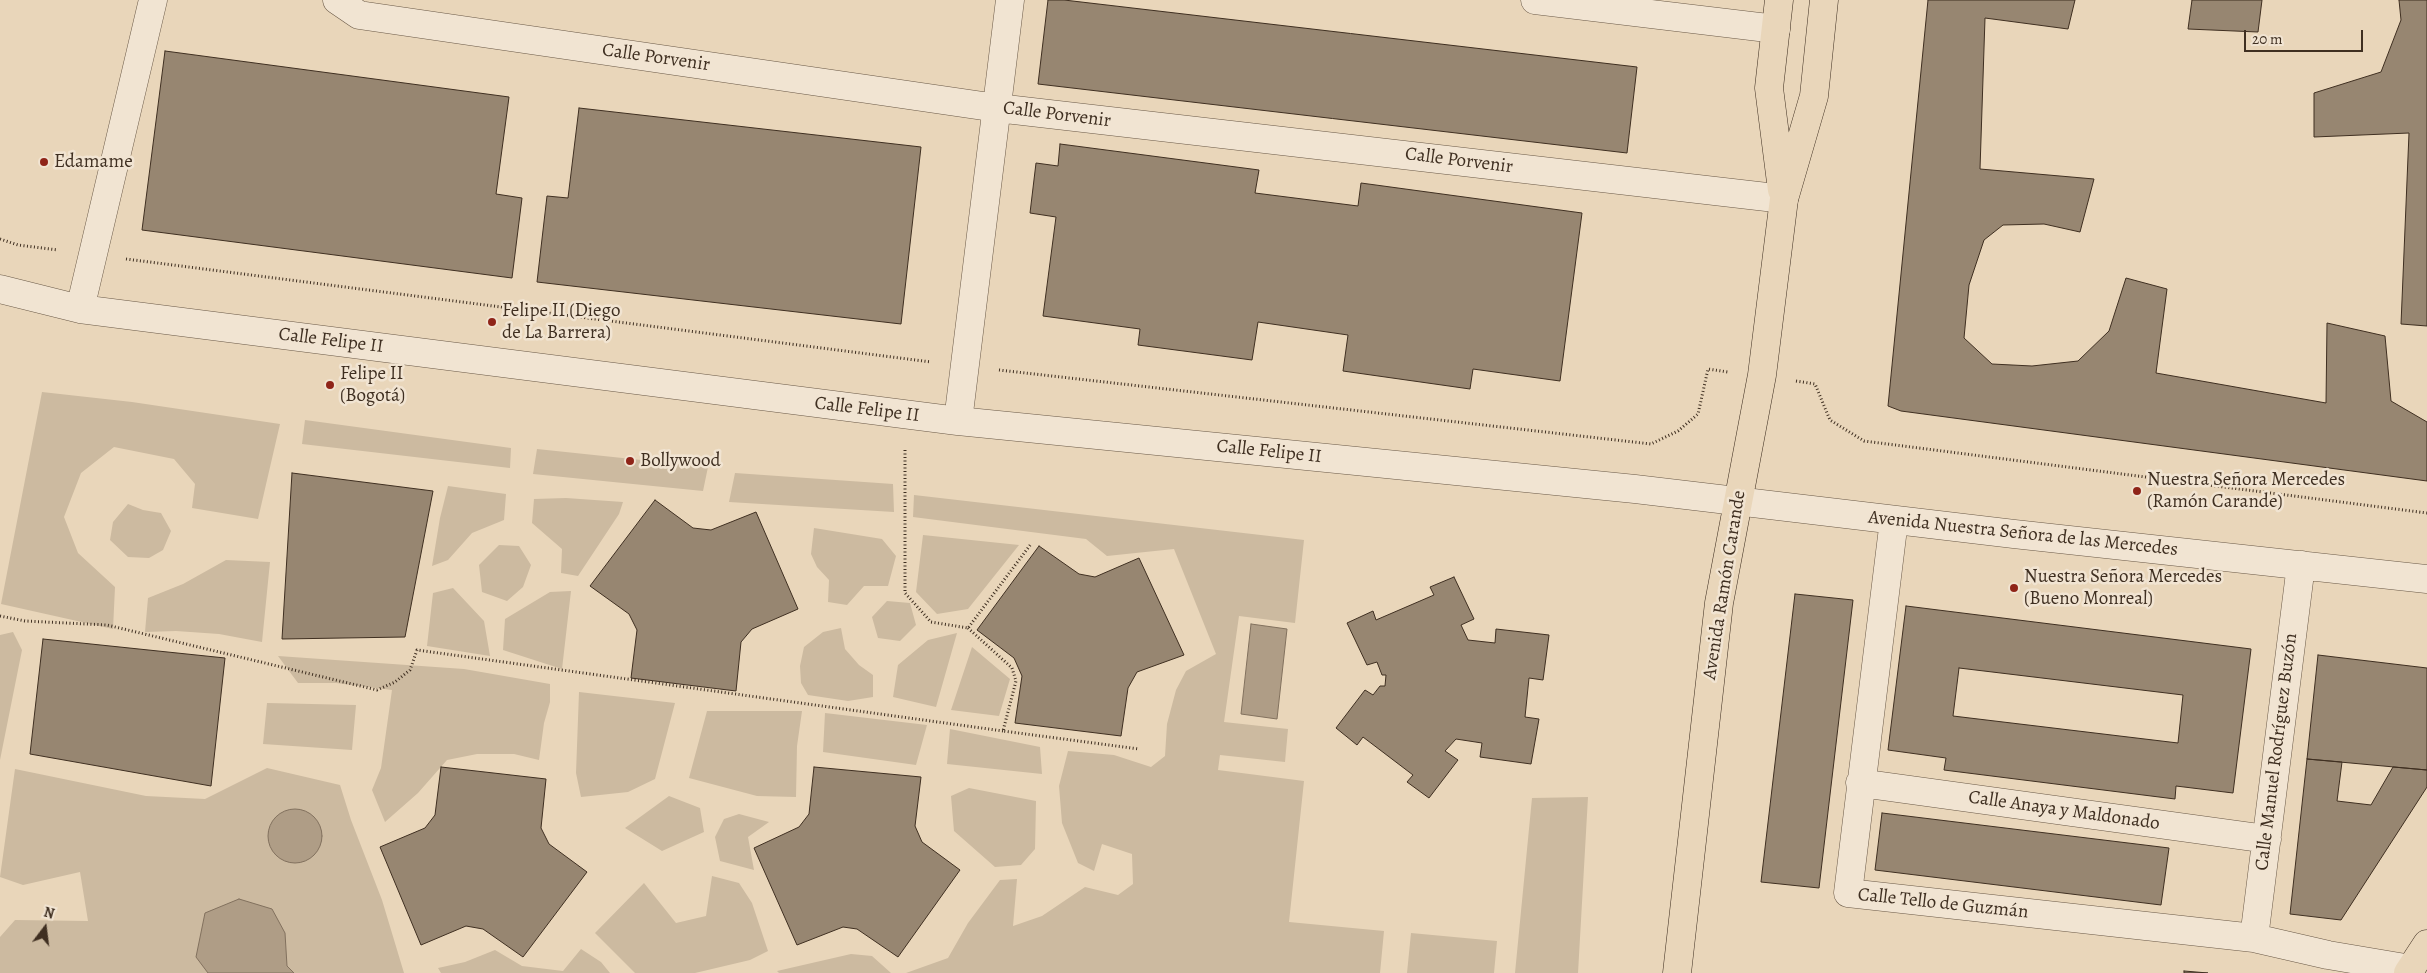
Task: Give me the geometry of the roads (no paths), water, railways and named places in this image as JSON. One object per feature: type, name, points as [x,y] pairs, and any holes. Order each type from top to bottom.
[{"type":"main road","name":"Avenida Ramón Carande","points":[[1779,0],[1769,88],[1784,199]]},
{"type":"main road","name":"Avenida Ramón Carande","points":[[1677,973],[1719,603],[1762,376],[1784,199],[1814,96],[1824,0]]},
{"type":"main road","points":[[2410,971],[2427,944]]},
{"type":"street","points":[[80,309],[153,0]]},
{"type":"street","name":"Calle Porvenir","points":[[337,0],[359,15],[996,108],[1784,199]]},
{"type":"street","points":[[958,421],[1010,0]]},
{"type":"street","points":[[1535,0],[1776,29]]},
{"type":"street","name":"Calle Felipe II","points":[[0,289],[80,309],[958,421],[1738,500]]},
{"type":"street","name":"Avenida Nuestra Señora de las Mercedes","points":[[1738,500],[1894,520],[2427,579]]},
{"type":"street","name":"Calle Tello de Guzmán","points":[[1894,520],[1860,783],[1848,894],[2254,938],[2410,971]]},
{"type":"street","name":"Calle Manuel Rodríguez Buzón","points":[[2254,938],[2301,565]]},
{"type":"street","name":"Calle Anaya y Maldonado","points":[[1860,783],[2266,839]]},
{"type":"place","name":"Edamame","points":[[44,162]]},
{"type":"place","name":"Felipe II (Diego de La Barrera)","points":[[492,322]]},
{"type":"place","name":"Felipe II (Bogotá)","points":[[330,385]]},
{"type":"place","name":"Bollywood","points":[[630,461]]},
{"type":"place","name":"Nuestra Señora Mercedes (Ramón Carande)","points":[[2137,491]]},
{"type":"place","name":"Nuestra Señora Mercedes (Bueno Monreal)","points":[[2014,588]]}]
